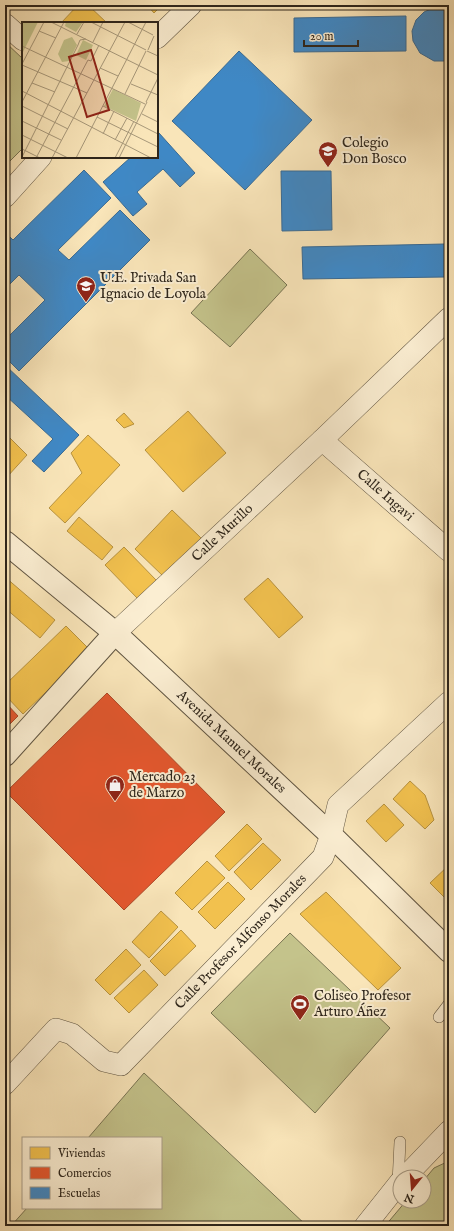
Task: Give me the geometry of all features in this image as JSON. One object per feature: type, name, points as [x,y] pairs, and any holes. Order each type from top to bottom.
[{"type":"street","points":[[158,37],[191,5]]},
{"type":"street","points":[[5,24],[22,39]]},
{"type":"street","points":[[5,196],[40,158]]},
{"type":"street","name":"Calle Murillo","points":[[5,755],[115,633],[322,440],[449,318]]},
{"type":"street","name":"Calle Ingavi","points":[[322,440],[449,551]]},
{"type":"street","name":"Avenida Manuel Morales","points":[[5,542],[115,633],[331,835],[449,952]]},
{"type":"street","name":"Calle Profesor Alfonso Morales","points":[[5,1084],[56,1029],[72,1034],[104,1061],[121,1065],[323,857],[331,835],[338,805],[449,702]]},
{"type":"street","points":[[413,1169],[449,1131]]},
{"type":"street","points":[[365,1226],[392,1193]]},
{"type":"lane","points":[[439,1018],[449,1004]]},
{"type":"lane","points":[[400,1142],[401,1169]]},
{"type":"shaded area","points":[[5,42],[22,58],[22,149],[5,166]]},
{"type":"shaded area","points":[[250,249],[287,285],[230,347],[191,313]]},
{"type":"shaded area","name":"Coliseo Profesor Arturo Áñez","points":[[290,933],[390,1028],[315,1113],[211,1013]]},
{"type":"shaded area","points":[[144,1073],[307,1226],[11,1226],[26,1209],[162,1209],[162,1137],[89,1137]]},
{"type":"shaded area","points":[[449,1161],[449,1226],[385,1226],[399,1209],[432,1209],[432,1170]]},
{"type":"building: Viviendas","points":[[78,5],[88,5],[106,22],[62,22]]},
{"type":"building: Viviendas","points":[[147,5],[162,5],[154,13]]},
{"type":"building: Viviendas","points":[[188,411],[226,453],[183,492],[145,450]]},
{"type":"building: Viviendas","points":[[124,413],[134,424],[124,428],[116,420]]},
{"type":"building: Viviendas","points":[[6,434],[27,455],[7,477],[5,475]]},
{"type":"building: Viviendas","points":[[88,435],[120,465],[65,523],[49,508],[82,473],[71,453]]},
{"type":"building: Viviendas","points":[[172,510],[201,538],[164,577],[135,549]]},
{"type":"building: Viviendas","points":[[79,517],[113,547],[102,560],[67,531]]},
{"type":"building: Viviendas","points":[[124,547],[157,581],[138,599],[105,565]]},
{"type":"building: Viviendas","points":[[5,577],[55,620],[40,638],[5,608]]},
{"type":"building: Viviendas","points":[[268,578],[303,617],[279,638],[244,599]]},
{"type":"building: Viviendas","points":[[66,626],[90,650],[23,714],[5,695],[5,685]]},
{"type":"building: Viviendas","points":[[410,781],[425,795],[434,820],[425,829],[393,799]]},
{"type":"building: Viviendas","points":[[384,804],[404,825],[386,842],[366,821]]},
{"type":"building: Viviendas","points":[[247,824],[262,839],[229,871],[215,856]]},
{"type":"building: Viviendas","points":[[263,843],[281,860],[251,890],[234,872]]},
{"type":"building: Viviendas","points":[[207,861],[225,878],[192,910],[175,893]]},
{"type":"building: Viviendas","points":[[449,865],[449,902],[430,883]]},
{"type":"building: Viviendas","points":[[228,882],[245,899],[215,929],[198,912]]},
{"type":"building: Viviendas","points":[[326,892],[401,968],[378,990],[300,914]]},
{"type":"building: Viviendas","points":[[161,911],[178,927],[149,958],[132,942]]},
{"type":"building: Viviendas","points":[[181,930],[196,946],[165,976],[150,961]]},
{"type":"building: Viviendas","points":[[126,949],[141,965],[110,995],[95,980]]},
{"type":"building: Viviendas","points":[[144,970],[158,985],[129,1013],[114,998]]},
{"type":"building: Comercios","name":"Mercado 23 de Marzo","points":[[107,693],[225,812],[124,910],[6,792]]},
{"type":"building: Comercios","points":[[5,702],[18,716],[5,729]]},
{"type":"building: Escuelas","points":[[433,8],[449,10],[449,59],[444,61],[434,61],[420,53],[413,41],[412,31],[416,20],[424,12]]},
{"type":"building: Escuelas","points":[[406,16],[406,51],[294,52],[294,18]]},
{"type":"building: Escuelas","points":[[239,51],[312,120],[245,190],[172,121]]},
{"type":"building: Escuelas","points":[[158,134],[195,173],[180,187],[163,169],[137,192],[147,204],[133,216],[103,182],[130,158],[158,158]]},
{"type":"building: Escuelas","points":[[84,170],[111,198],[58,250],[69,260],[120,210],[150,240],[19,371],[5,357],[5,340],[45,300],[19,275],[5,289],[5,232],[13,240]]},
{"type":"building: Escuelas","points":[[281,171],[331,171],[332,230],[282,231]]},
{"type":"building: Escuelas","points":[[445,244],[445,277],[303,279],[302,247]]},
{"type":"building: Escuelas","points":[[5,365],[79,435],[44,472],[32,461],[53,439],[5,395]]},
{"type":"place","name":"Colegio Don Bosco","points":[[328,168]]},
{"type":"place","name":"U.E. Privada San Ignacio de Loyola","points":[[86,303]]},
{"type":"place","name":"Mercado 23 de Marzo","points":[[115,802]]},
{"type":"place","name":"Coliseo Profesor Arturo Áñez","points":[[300,1021]]}]
